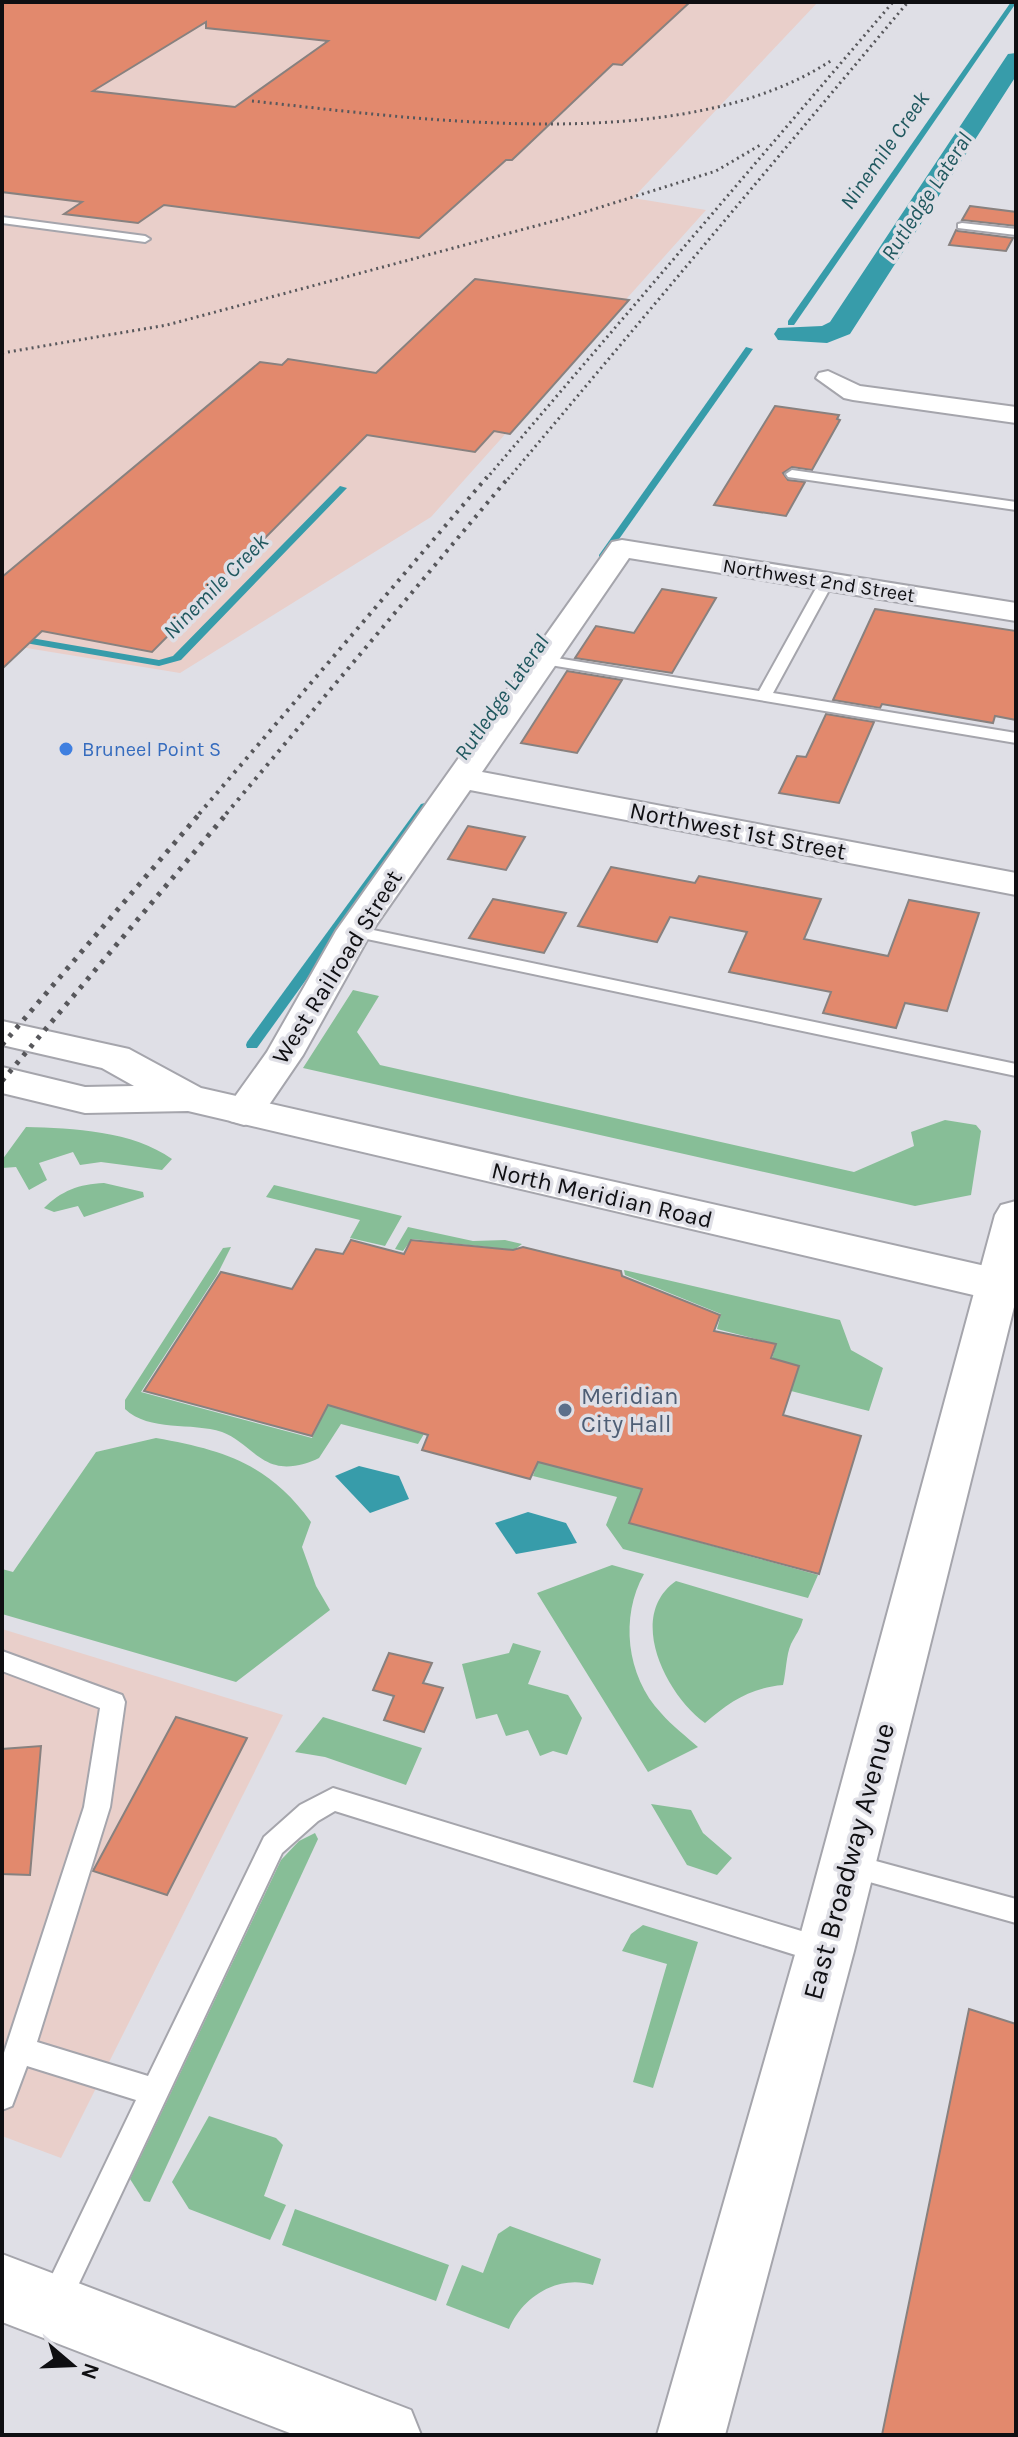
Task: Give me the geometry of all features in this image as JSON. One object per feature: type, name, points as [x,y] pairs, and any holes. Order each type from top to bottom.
[{"type":"main road","name":"North Meridian Road","points":[[2,1033],[115,1058],[188,1098],[1007,1287]]},
{"type":"main road","name":"North Meridian Road","points":[[2,1080],[85,1100],[188,1098]]},
{"type":"main road","points":[[27,2298],[386,2435]]},
{"type":"street","points":[[828,378],[853,393],[1016,415]]},
{"type":"street","name":"Northwest 2nd Street","points":[[622,548],[1016,612]]},
{"type":"street","name":"West Railroad Street","points":[[244,1112],[284,1055],[354,931],[622,548]]},
{"type":"street","name":"Northwest 1st Street","points":[[461,778],[1016,884]]},
{"type":"street","name":"East Broadway Avenue","points":[[691,2435],[1007,1287],[1016,1215]]},
{"type":"lane","points":[[2,220],[145,239]]},
{"type":"lane","points":[[962,226],[1016,232]]},
{"type":"lane","points":[[792,474],[1016,506]]},
{"type":"lane","points":[[764,696],[827,581]]},
{"type":"lane","points":[[544,660],[1016,738]]},
{"type":"lane","points":[[354,931],[1016,1070]]},
{"type":"lane","points":[[2,1661],[113,1702],[97,1807],[2,2096]]},
{"type":"lane","points":[[27,2298],[155,2092],[273,1845],[309,1813],[333,1799],[825,1951]]},
{"type":"lane","points":[[847,1866],[1016,1911]]},
{"type":"lane","points":[[19,2050],[155,2092]]},
{"type":"shaded area","points":[[2,2],[818,2],[633,198],[706,210],[431,517],[180,673],[2,644]]},
{"type":"shaded area","points":[[2,1629],[283,1715],[61,2158],[2,2136]]},
{"type":"green space","points":[[353,990],[379,996],[357,1032],[380,1065],[854,1172],[914,1146],[911,1132],[945,1120],[976,1125],[981,1131],[971,1195],[915,1206],[303,1068]]},
{"type":"green space","points":[[26,1127],[83,1130],[121,1137],[139,1142],[172,1159],[162,1170],[101,1162],[80,1165],[73,1152],[39,1163],[47,1180],[29,1190],[16,1167],[2,1168],[2,1160]]},
{"type":"green space","points":[[104,1183],[143,1192],[144,1197],[84,1217],[78,1206],[54,1212],[44,1208],[71,1190]]},
{"type":"green space","points":[[274,1185],[402,1216],[385,1246],[350,1238],[360,1220],[266,1197]]},
{"type":"green space","points":[[408,1227],[473,1241],[505,1240],[522,1244],[514,1250],[412,1239],[403,1251],[395,1249]]},
{"type":"green space","points":[[231,1247],[217,1275],[141,1392],[312,1438],[328,1405],[424,1434],[418,1444],[341,1424],[319,1458],[298,1465],[281,1466],[262,1459],[222,1432],[158,1424],[125,1409],[125,1400],[223,1248]]},
{"type":"green space","points":[[624,1270],[840,1320],[851,1350],[883,1368],[869,1411],[791,1391],[799,1366],[772,1359],[776,1344],[717,1329],[721,1314],[625,1275]]},
{"type":"green space","points":[[156,1438],[203,1448],[243,1463],[279,1486],[311,1522],[302,1547],[316,1586],[330,1610],[236,1682],[2,1614],[2,1569],[13,1572],[96,1452]]},
{"type":"green space","points":[[538,1462],[642,1489],[629,1523],[818,1575],[808,1598],[623,1549],[606,1525],[617,1497],[533,1476]]},
{"type":"green space","points":[[612,1565],[644,1574],[632,1608],[630,1645],[634,1664],[649,1698],[698,1747],[648,1772],[537,1593]]},
{"type":"green space","points":[[676,1581],[803,1619],[789,1648],[783,1685],[760,1689],[741,1697],[705,1723],[691,1710],[666,1675],[657,1655],[653,1634],[654,1614],[661,1596]]},
{"type":"green space","points":[[513,1643],[541,1651],[528,1684],[568,1695],[582,1718],[567,1755],[553,1751],[540,1756],[528,1730],[506,1736],[497,1714],[476,1719],[462,1664],[509,1653]]},
{"type":"green space","points":[[323,1717],[422,1748],[406,1785],[325,1757],[295,1752]]},
{"type":"green space","points":[[651,1804],[691,1810],[703,1833],[732,1858],[717,1875],[687,1865]]},
{"type":"green space","points":[[315,1833],[318,1839],[150,2202],[144,2201],[130,2179],[281,1860],[299,1841]]},
{"type":"green space","points":[[643,1925],[698,1942],[653,2088],[633,2082],[667,1964],[622,1951],[631,1934]]},
{"type":"green space","points":[[209,2116],[276,2138],[283,2145],[264,2196],[286,2205],[270,2240],[189,2209],[172,2182]]},
{"type":"green space","points":[[295,2209],[449,2265],[436,2301],[282,2245]]},
{"type":"green space","points":[[510,2226],[601,2259],[593,2285],[567,2283],[543,2291],[523,2307],[509,2329],[446,2305],[462,2265],[483,2273],[498,2234]]},
{"type":"water","points":[[359,1466],[399,1476],[409,1499],[370,1513],[335,1476]]},
{"type":"water","points":[[528,1512],[566,1523],[577,1543],[516,1554],[495,1523]]},
{"type":"building","points":[[2,2],[690,2],[622,65],[613,64],[512,160],[506,160],[419,238],[164,205],[138,223],[64,214],[82,202],[2,192]],"holes":[[[206,22],[206,28],[328,41],[235,107],[93,91]]]},
{"type":"building","points":[[970,206],[1016,212],[1016,226],[962,220]]},
{"type":"building","points":[[956,230],[1013,238],[1006,251],[949,245]]},
{"type":"building","points":[[475,279],[629,300],[510,434],[494,431],[475,452],[367,435],[152,652],[42,631],[2,669],[2,577],[260,362],[282,365],[288,359],[376,373]]},
{"type":"building","points":[[775,406],[839,415],[837,419],[840,420],[812,470],[792,467],[783,473],[788,480],[805,482],[786,516],[714,505]]},
{"type":"building","points":[[662,589],[716,598],[672,673],[575,658],[596,626],[634,633]]},
{"type":"building","points":[[875,609],[1016,631],[1016,720],[995,716],[993,723],[882,704],[880,708],[833,700]]},
{"type":"building","points":[[567,671],[622,680],[577,753],[521,743]]},
{"type":"building","points":[[826,714],[874,722],[839,803],[779,793],[797,756],[806,757]]},
{"type":"building","points":[[468,826],[525,837],[506,870],[448,859]]},
{"type":"building","points":[[611,867],[695,883],[699,876],[821,899],[804,939],[888,956],[909,900],[979,913],[947,1011],[905,1003],[896,1028],[823,1013],[831,992],[729,972],[747,932],[670,917],[657,942],[578,926]]},
{"type":"building","points":[[493,899],[566,913],[544,953],[469,938]]},
{"type":"building","name":"Meridian City Hall","points":[[351,1240],[404,1254],[411,1240],[513,1250],[523,1247],[621,1271],[622,1276],[720,1315],[714,1331],[776,1344],[771,1358],[799,1366],[783,1415],[861,1436],[819,1574],[629,1523],[642,1489],[538,1462],[530,1479],[422,1450],[428,1435],[328,1405],[312,1436],[144,1391],[221,1272],[292,1289],[316,1249],[343,1254]]},
{"type":"building","points":[[389,1653],[432,1663],[423,1683],[443,1688],[424,1732],[384,1720],[394,1696],[373,1690]]},
{"type":"building","points":[[176,1717],[247,1738],[167,1895],[93,1871]]},
{"type":"building","points":[[41,1746],[30,1875],[2,1874],[2,1749]]},
{"type":"building","points":[[969,2009],[1016,2024],[1016,2435],[882,2435]]},
{"type":"waterway","name":"Ninemile Creek","points":[[791,323],[1014,2]]},
{"type":"waterway","name":"Rutledge Lateral","points":[[788,334],[827,335],[840,328],[1016,59]]},
{"type":"waterway","name":"Rutledge Lateral","points":[[602,557],[749,349]]},
{"type":"waterway","name":"Ninemile Creek","points":[[2,636],[159,663],[177,658],[343,488]]},
{"type":"waterway","name":"Rutledge Lateral","points":[[252,1045],[425,806]]},
{"type":"railway","points":[[486,479],[893,2]]},
{"type":"railway","points":[[508,479],[908,2]]},
{"type":"railway","points":[[252,101],[470,122],[550,124],[628,121],[703,110],[771,91],[832,60]]},
{"type":"railway","points":[[2,353],[167,325],[569,217],[716,171],[762,144]]},
{"type":"railway","points":[[199,814],[487,477]]},
{"type":"railway","points":[[226,814],[509,477]]},
{"type":"railway","points":[[2,1045],[201,812]]},
{"type":"railway","points":[[2,1081],[228,812]]},
{"type":"place","name":"Bruneel Point S","points":[[66,749]]},
{"type":"place","name":"Meridian City Hall","points":[[565,1410]]}]
